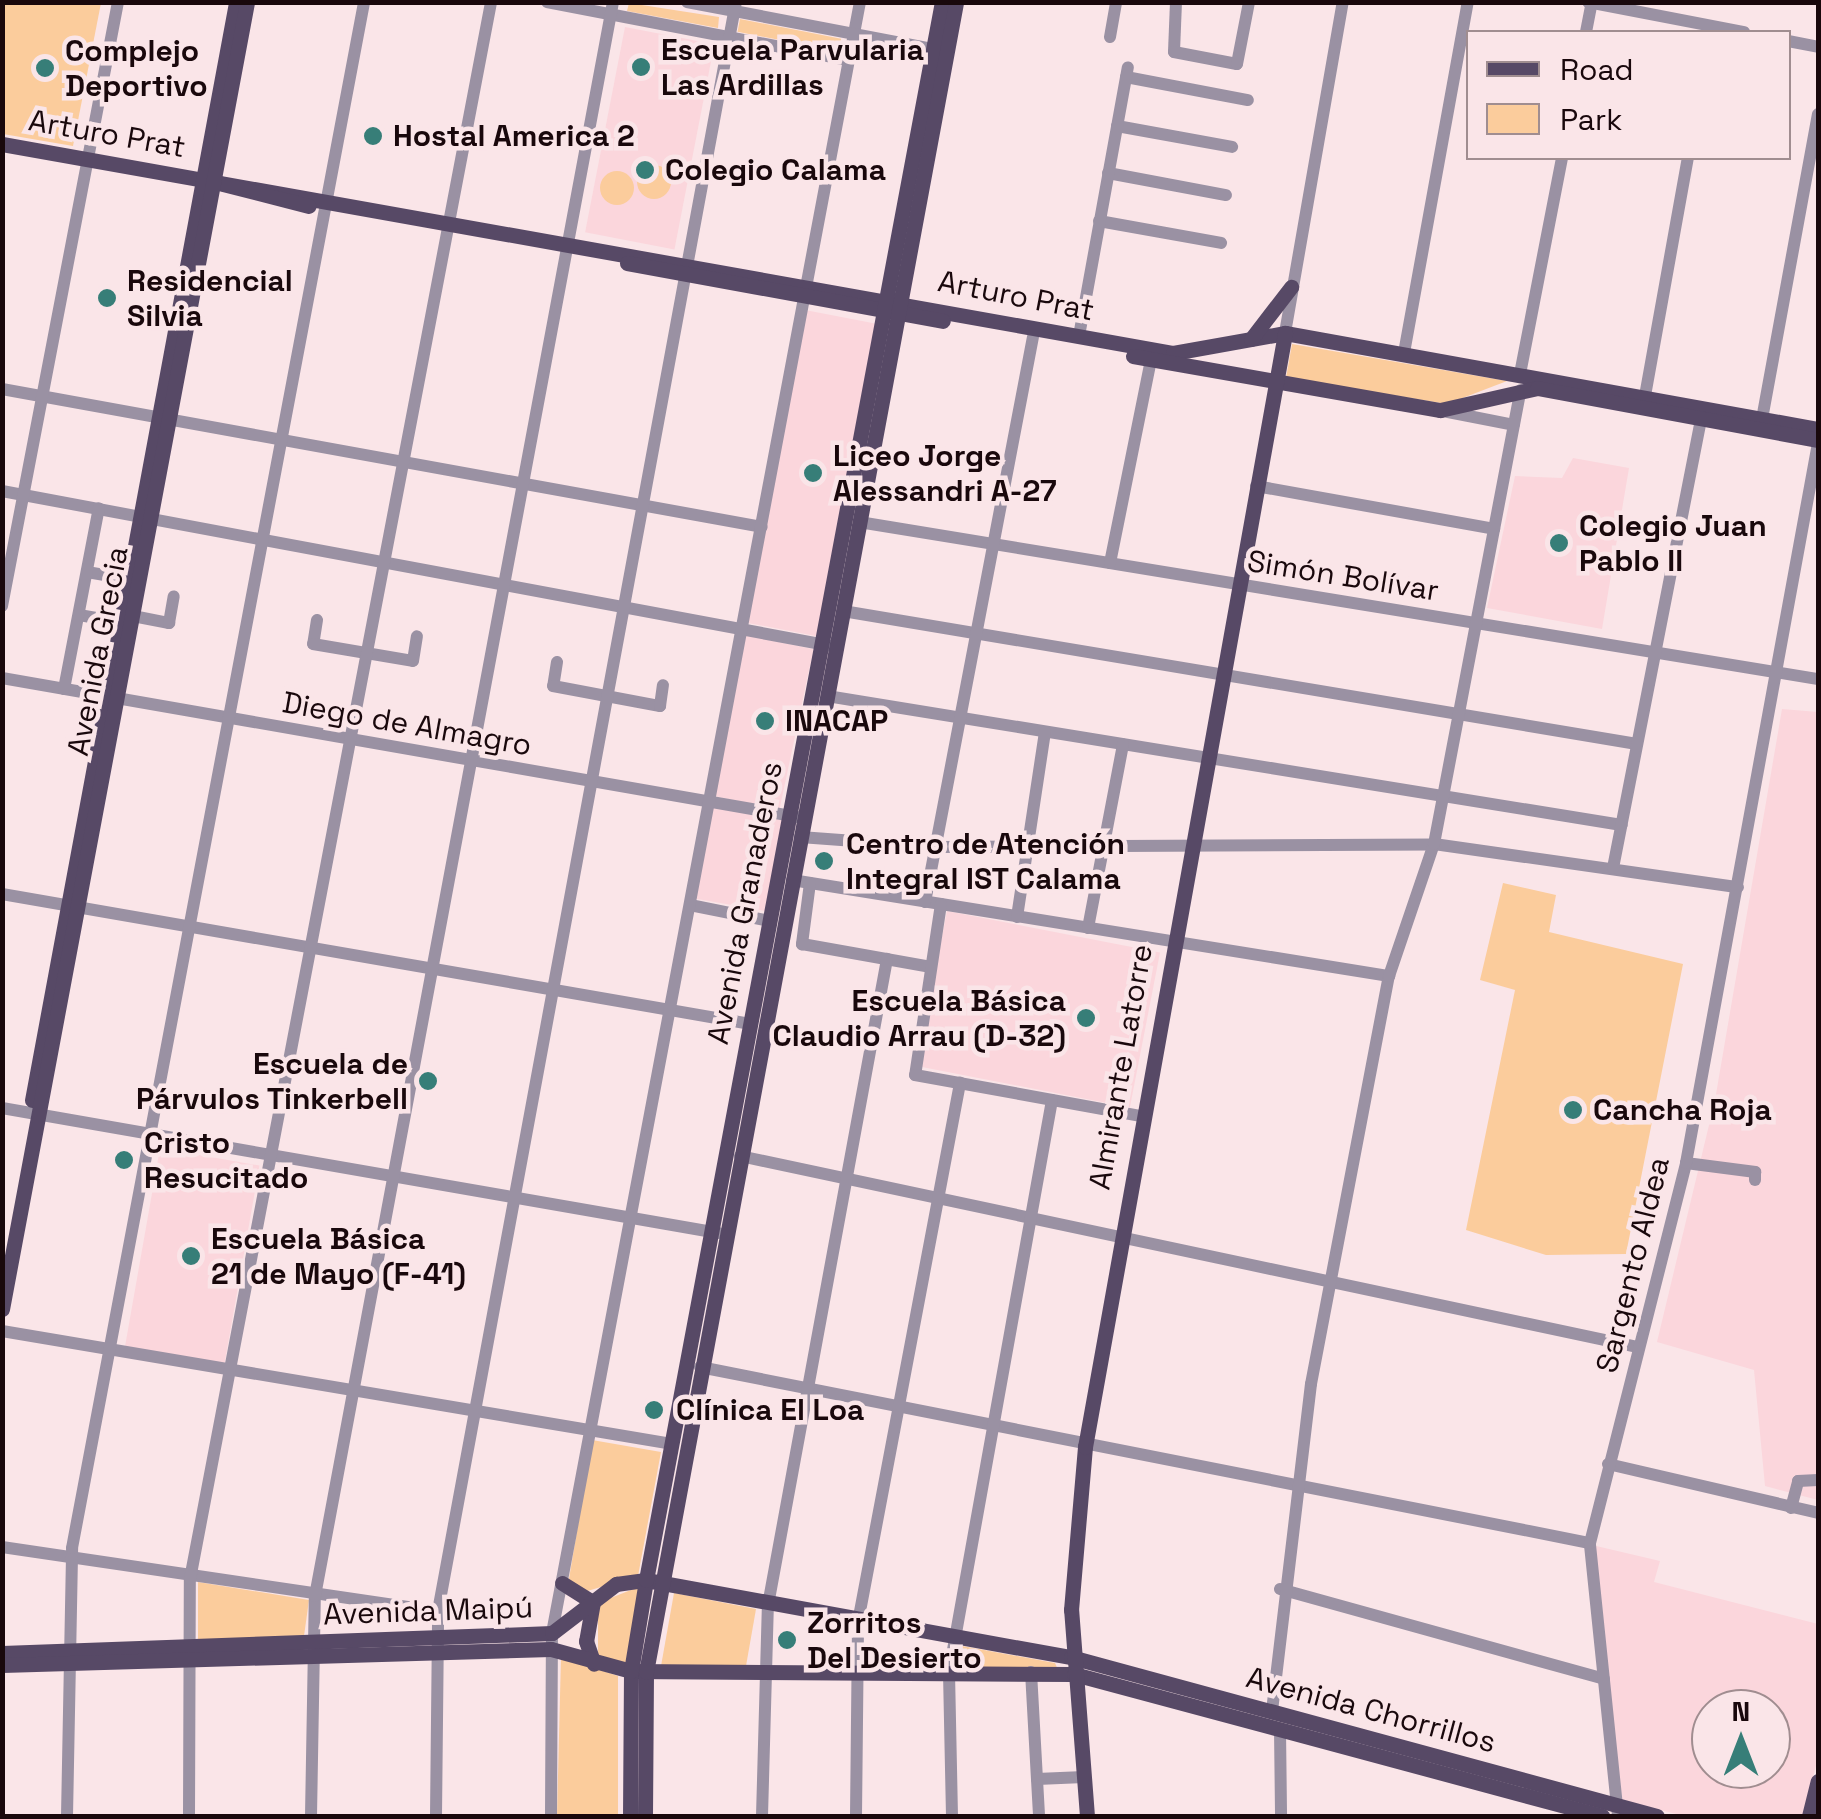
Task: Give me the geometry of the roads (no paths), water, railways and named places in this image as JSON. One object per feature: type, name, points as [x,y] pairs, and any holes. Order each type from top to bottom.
[{"type":"main road","name":"Avenida Grecia","points":[[210,181],[236,2]]},
{"type":"main road","name":"Avenida Grecia","points":[[2,1309],[126,619],[248,2]]},
{"type":"main road","name":"Avenida Granaderos","points":[[630,1816],[638,1671],[700,1367],[770,921],[827,696],[829,645],[843,611],[942,2]]},
{"type":"main road","name":"Avenida Granaderos","points":[[654,1582],[672,1444],[718,1233],[740,1156],[800,837],[796,816],[893,306],[956,2]]},
{"type":"main road","name":"Arturo Prat","points":[[2,144],[806,291],[1190,354],[1285,333],[1404,353],[1520,382],[1818,441]]},
{"type":"main road","points":[[1251,338],[1291,286]]},
{"type":"main road","name":"Arturo Prat","points":[[893,306],[1275,384],[1440,410],[1520,382],[1645,396],[1818,428]]},
{"type":"main road","name":"Almirante Latorre","points":[[1087,1816],[1073,1666],[1085,1447],[1118,1236],[1285,333]]},
{"type":"main road","name":"Avenida Grecia","points":[[126,619],[128,579],[146,516]]},
{"type":"main road","name":"Avenida Grecia","points":[[2,1253],[35,1113]]},
{"type":"main road","points":[[654,1582],[1073,1666]]},
{"type":"main road","name":"Avenida Maipú","points":[[552,1641],[616,1584],[654,1582]]},
{"type":"main road","points":[[562,1583],[593,1602],[586,1641],[594,1664]]},
{"type":"main road","name":"Avenida Maipú","points":[[2,1653],[68,1657],[189,1655],[552,1641],[594,1664],[638,1671],[1032,1672],[1073,1666]]},
{"type":"main road","name":"Avenida Maipú","points":[[2,1665],[68,1657]]},
{"type":"main road","name":"Avenida Chorrillos","points":[[1073,1666],[1272,1711],[1602,1816]]},
{"type":"main road","name":"Avenida Chorrillos","points":[[1073,1666],[1280,1730],[1436,1764],[1618,1811],[1657,1816]]},
{"type":"main road","name":"Avenida Granaderos","points":[[638,1671],[645,1816]]},
{"type":"main road","points":[[1809,1816],[1818,1781]]},
{"type":"street","points":[[2,606],[118,2]]},
{"type":"street","points":[[67,1816],[70,1558],[186,927],[364,2]]},
{"type":"street","points":[[189,1816],[190,1579],[491,2]]},
{"type":"street","points":[[547,2],[612,9],[849,60]]},
{"type":"street","points":[[687,2],[735,7],[934,50]]},
{"type":"street","points":[[551,1816],[552,1641],[589,1429],[635,1219],[690,905],[860,2]]},
{"type":"street","points":[[1110,38],[1116,2]]},
{"type":"street","points":[[1176,2],[1174,52],[1237,64],[1249,2]]},
{"type":"street","points":[[1285,333],[1343,2]]},
{"type":"street","points":[[1404,353],[1468,2]]},
{"type":"street","points":[[1586,30],[1591,3],[1711,29]]},
{"type":"street","points":[[436,1816],[438,1611],[735,7]]},
{"type":"street","points":[[312,1816],[315,1596],[520,484],[612,9]]},
{"type":"street","points":[[1791,42],[1818,47]]},
{"type":"street","points":[[1078,336],[1127,72],[1248,100]]},
{"type":"street","points":[[1762,419],[1818,114]]},
{"type":"street","points":[[1117,126],[1232,146]]},
{"type":"street","points":[[1272,1711],[1280,1588],[1296,1486],[1388,976],[1434,844],[1562,160]]},
{"type":"street","points":[[1645,396],[1688,160]]},
{"type":"street","points":[[1108,174],[1226,195]]},
{"type":"street","points":[[1099,222],[1220,243]]},
{"type":"street","points":[[925,902],[1032,337]]},
{"type":"street","points":[[1110,563],[1151,360]]},
{"type":"street","points":[[2,389],[762,527]]},
{"type":"street","name":"Arturo Prat","points":[[1440,410],[1514,425]]},
{"type":"street","points":[[1613,868],[1701,419]]},
{"type":"street","name":"Sargento Aldea","points":[[1618,1811],[1590,1544],[1685,1168],[1738,887],[1772,672],[1818,441]]},
{"type":"street","points":[[1256,486],[1494,529]]},
{"type":"street","points":[[2,491],[384,559],[829,645]]},
{"type":"street","points":[[64,689],[99,508]]},
{"type":"street","name":"Simón Bolívar","points":[[859,522],[1818,679]]},
{"type":"street","points":[[87,572],[128,579]]},
{"type":"street","points":[[79,615],[169,623],[174,596]]},
{"type":"street","points":[[843,611],[1637,744]]},
{"type":"street","points":[[318,620],[313,644],[413,661],[417,636]]},
{"type":"street","points":[[557,662],[552,686],[660,706],[663,685]]},
{"type":"street","name":"Diego de Almagro","points":[[2,678],[796,816]]},
{"type":"street","points":[[827,696],[1622,825]]},
{"type":"street","points":[[1017,917],[1045,732]]},
{"type":"street","points":[[1088,928],[1123,744]]},
{"type":"street","points":[[800,837],[937,847],[1191,840],[1434,844],[1738,887]]},
{"type":"street","points":[[792,880],[1388,976]]},
{"type":"street","points":[[810,884],[802,944],[931,967]]},
{"type":"street","points":[[2,894],[751,1024]]},
{"type":"street","points":[[941,904],[915,1075],[1140,1116]]},
{"type":"street","points":[[690,905],[770,921]]},
{"type":"street","points":[[762,1816],[760,1672],[768,1606],[887,960]]},
{"type":"street","points":[[856,1816],[851,1673],[858,1622],[960,1083]]},
{"type":"street","points":[[952,1816],[949,1672],[1052,1100]]},
{"type":"street","points":[[2,1108],[718,1233]]},
{"type":"street","points":[[740,1156],[1637,1347]]},
{"type":"street","points":[[2,1331],[672,1444]]},
{"type":"street","points":[[700,1367],[1085,1447],[1590,1544]]},
{"type":"street","points":[[1608,1464],[1818,1513]]},
{"type":"street","points":[[1791,1508],[1798,1481],[1818,1480]]},
{"type":"street","points":[[2,1547],[190,1579],[438,1611]]},
{"type":"street","points":[[1280,1588],[1604,1678]]},
{"type":"street","points":[[1032,1672],[1039,1816]]},
{"type":"street","points":[[1280,1730],[1281,1816]]},
{"type":"street","points":[[1037,1780],[1084,1777]]},
{"type":"place","name":"Escuela Parvularia Las Ardillas","points":[[641,67]]},
{"type":"place","name":"Complejo Deportivo","points":[[45,68]]},
{"type":"place","name":"Hostal America 2","points":[[373,136]]},
{"type":"place","name":"Colegio Calama","points":[[645,170]]},
{"type":"place","name":"Residencial Silvia","points":[[107,298]]},
{"type":"place","name":"Liceo Jorge Alessandri A-27","points":[[813,473]]},
{"type":"place","name":"Colegio Juan Pablo II","points":[[1559,543]]},
{"type":"place","name":"INACAP","points":[[765,721]]},
{"type":"place","name":"Centro de Atención Integral IST Calama","points":[[824,861]]},
{"type":"place","name":"Escuela Básica Claudio Arrau (D-32)","points":[[1086,1018]]},
{"type":"place","name":"Escuela de Párvulos Tinkerbell","points":[[428,1081]]},
{"type":"place","name":"Cancha Roja","points":[[1573,1110]]},
{"type":"place","name":"Cristo Resucitado","points":[[124,1160]]},
{"type":"place","name":"Escuela Básica 21 de Mayo (F-41)","points":[[191,1256]]},
{"type":"place","name":"Clínica El Loa","points":[[654,1410]]},
{"type":"place","name":"Zorritos Del Desierto","points":[[787,1640]]}]
